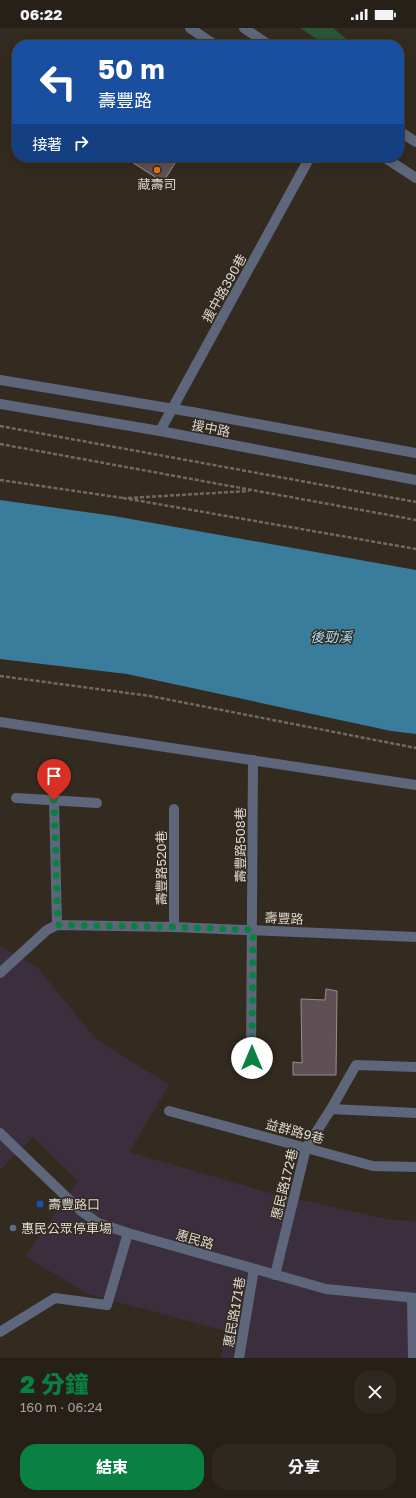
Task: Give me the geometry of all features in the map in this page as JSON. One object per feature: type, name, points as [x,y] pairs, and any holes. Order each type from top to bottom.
[{"type":"street","points":[[190,28],[208,40]]},
{"type":"street","points":[[244,28],[262,40]]},
{"type":"street","points":[[404,134],[416,142]]},
{"type":"street","name":"援中路390巷","points":[[160,431],[307,162]]},
{"type":"street","points":[[392,162],[416,178]]},
{"type":"street","name":"援中路","points":[[0,380],[173,409],[416,453]]},
{"type":"street","name":"援中路","points":[[0,404],[160,431],[416,480]]},
{"type":"street","points":[[0,722],[416,785]]},
{"type":"street","name":"壽豐路508巷","points":[[252,1058],[253,760]]},
{"type":"street","points":[[16,798],[97,803]]},
{"type":"street","points":[[0,973],[47,930],[58,925],[54,800]]},
{"type":"street","name":"壽豐路520巷","points":[[174,809],[174,927]]},
{"type":"street","name":"壽豐路","points":[[58,925],[174,927],[416,937]]},
{"type":"street","name":"惠民路172巷","points":[[275,1275],[306,1148],[331,1109],[356,1064],[416,1068]]},
{"type":"street","points":[[331,1109],[416,1113]]},
{"type":"street","name":"益群路9巷","points":[[169,1111],[373,1166],[416,1167]]},
{"type":"street","name":"惠民路","points":[[0,1133],[81,1211],[98,1223],[128,1233],[326,1289],[414,1298]]},
{"type":"street","points":[[0,1332],[55,1298],[107,1305],[128,1233]]},
{"type":"street","name":"惠民路171巷","points":[[239,1358],[254,1269]]},
{"type":"street","points":[[413,1358],[414,1298]]},
{"type":"path","points":[[0,426],[416,502]]},
{"type":"path","points":[[0,444],[416,520]]},
{"type":"path","points":[[0,480],[123,498],[416,549]]},
{"type":"path","points":[[123,498],[254,490]]},
{"type":"path","points":[[0,676],[150,696],[416,748]]},
{"type":"shaded area","points":[[0,946],[37,967],[95,1038],[169,1085],[129,1152],[266,1192],[391,1220],[416,1221],[416,1358],[221,1358],[225,1331],[88,1294],[25,1256],[78,1181],[33,1137],[0,1170]]},
{"type":"green space","points":[[300,28],[333,28],[347,40],[318,40]]},
{"type":"water","name":"後勁溪","points":[[0,500],[114,516],[416,570],[416,734],[391,731],[127,674],[0,659]]},
{"type":"building","name":"藏壽司","points":[[132,162],[176,162],[163,182]]},
{"type":"building","points":[[326,989],[337,991],[336,1075],[293,1075],[293,1062],[302,1063],[301,999],[325,1000]]},
{"type":"place","name":"藏壽司","points":[[157,170]]},
{"type":"place","name":"壽豐路口","points":[[40,1204]]},
{"type":"place","name":"惠民公眾停車場","points":[[13,1228]]},
{"type":"route","points":[[54,800],[58,925],[253,930],[252,1058]]}]
